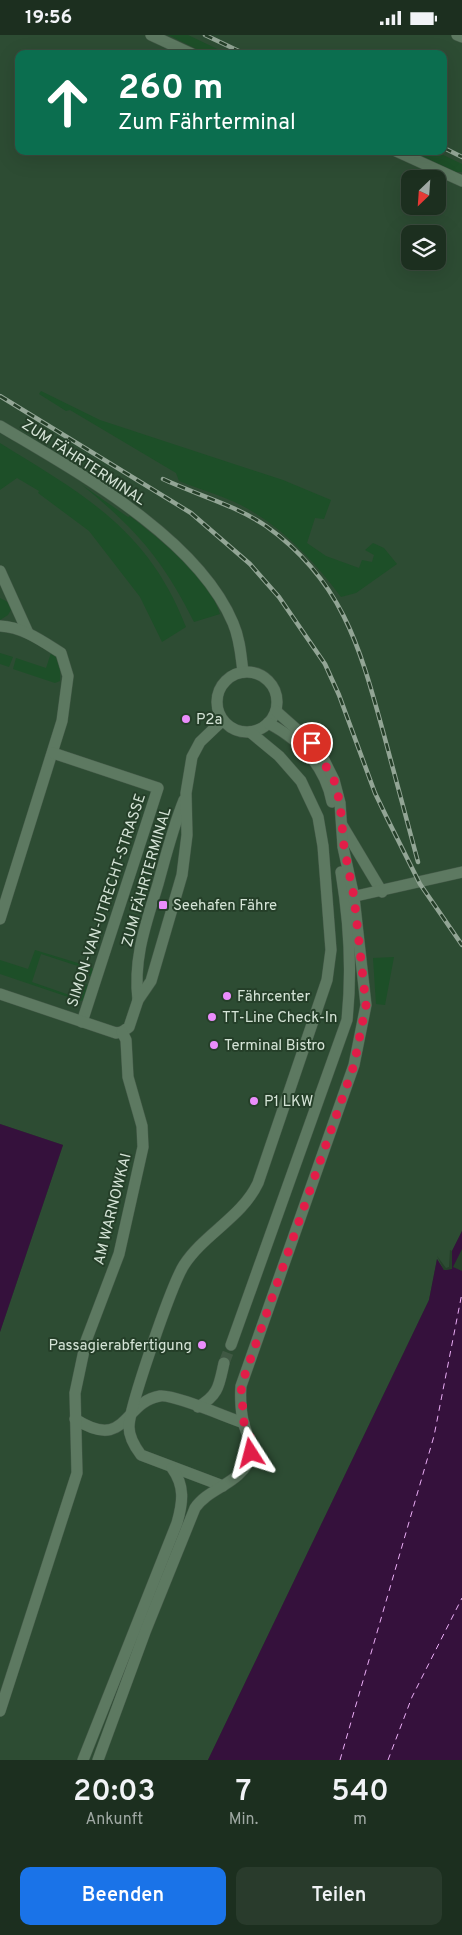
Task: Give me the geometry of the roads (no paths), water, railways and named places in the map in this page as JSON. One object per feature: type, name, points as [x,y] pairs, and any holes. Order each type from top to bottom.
[{"type":"street","points":[[151,35],[183,50]]},
{"type":"street","points":[[457,35],[462,37]]},
{"type":"street","points":[[405,155],[462,181]]},
{"type":"street","name":"ZUM FÄHRTERMINAL","points":[[0,426],[115,497],[152,525],[185,556],[215,591],[233,623],[238,637],[243,672]]},
{"type":"street","points":[[0,571],[28,633]]},
{"type":"street","points":[[0,626],[28,633],[61,653],[67,667],[68,677],[62,721],[0,919]]},
{"type":"street","points":[[243,672],[257,673],[268,680],[277,697],[276,711],[268,723],[260,729],[250,732],[235,729],[223,720],[217,700],[221,687],[230,677],[243,672]]},
{"type":"street","points":[[98,1760],[151,1617],[195,1508],[202,1499],[239,1474],[250,1457],[250,1435],[244,1423],[241,1386],[357,1053],[366,1005],[350,898],[338,795],[334,780],[324,760],[312,743],[276,711]]},
{"type":"street","name":"ZUM FÄHRTERMINAL","points":[[138,1000],[136,977],[142,937],[172,831],[186,793],[191,764],[197,746],[211,729],[223,720]]},
{"type":"street","points":[[231,1345],[347,1020],[350,992],[350,898],[332,799],[320,770],[301,745],[290,735],[268,723]]},
{"type":"street","points":[[223,1486],[141,1455],[131,1439],[130,1415],[155,1340],[184,1264],[248,1199],[262,1173],[327,980],[331,950],[324,846],[318,817],[301,781],[279,756],[250,732]]},
{"type":"street","name":"SIMON-VAN-UTRECHT-STRASSE","points":[[53,753],[158,788],[82,1022]]},
{"type":"street","name":"ZUM FÄHRTERMINAL","points":[[122,1032],[129,1027],[138,1000],[151,981],[182,875],[187,835],[186,793]]},
{"type":"street","points":[[342,824],[382,892]]},
{"type":"street","points":[[350,898],[462,872]]},
{"type":"street","points":[[0,993],[116,1033],[122,1032]]},
{"type":"street","name":"AM WARNOWKAI","points":[[0,1711],[77,1473],[75,1393],[86,1341],[119,1254],[143,1147],[142,1126],[128,1077],[126,1040],[122,1032]]},
{"type":"street","points":[[198,1407],[210,1400],[215,1394],[224,1363]]},
{"type":"street","points":[[75,1419],[101,1429],[112,1429],[122,1425],[142,1403],[162,1396],[244,1423]]},
{"type":"street","points":[[83,1760],[138,1623],[182,1503],[182,1488],[178,1476],[172,1468]]},
{"type":"tunnel","points":[[224,1363],[231,1345]]},
{"type":"railway","points":[[205,35],[237,50]]},
{"type":"railway","points":[[447,150],[462,157]]},
{"type":"railway","points":[[0,396],[191,513],[250,564],[279,597],[325,664],[339,695],[375,793],[387,818],[420,884],[462,945]]},
{"type":"railway","points":[[163,479],[229,506],[266,526],[292,547],[314,570],[331,593],[345,619],[366,673],[418,862]]},
{"type":"place","name":"P2a","points":[[186,719]]},
{"type":"place","name":"Seehafen Fähre","points":[[163,905]]},
{"type":"place","name":"Fährcenter","points":[[227,996]]},
{"type":"place","name":"TT-Line Check-In","points":[[212,1017]]},
{"type":"place","name":"Terminal Bistro","points":[[214,1045]]},
{"type":"place","name":"P1 LKW","points":[[254,1101]]},
{"type":"place","name":"Passagierabfertigung","points":[[202,1345]]}]
